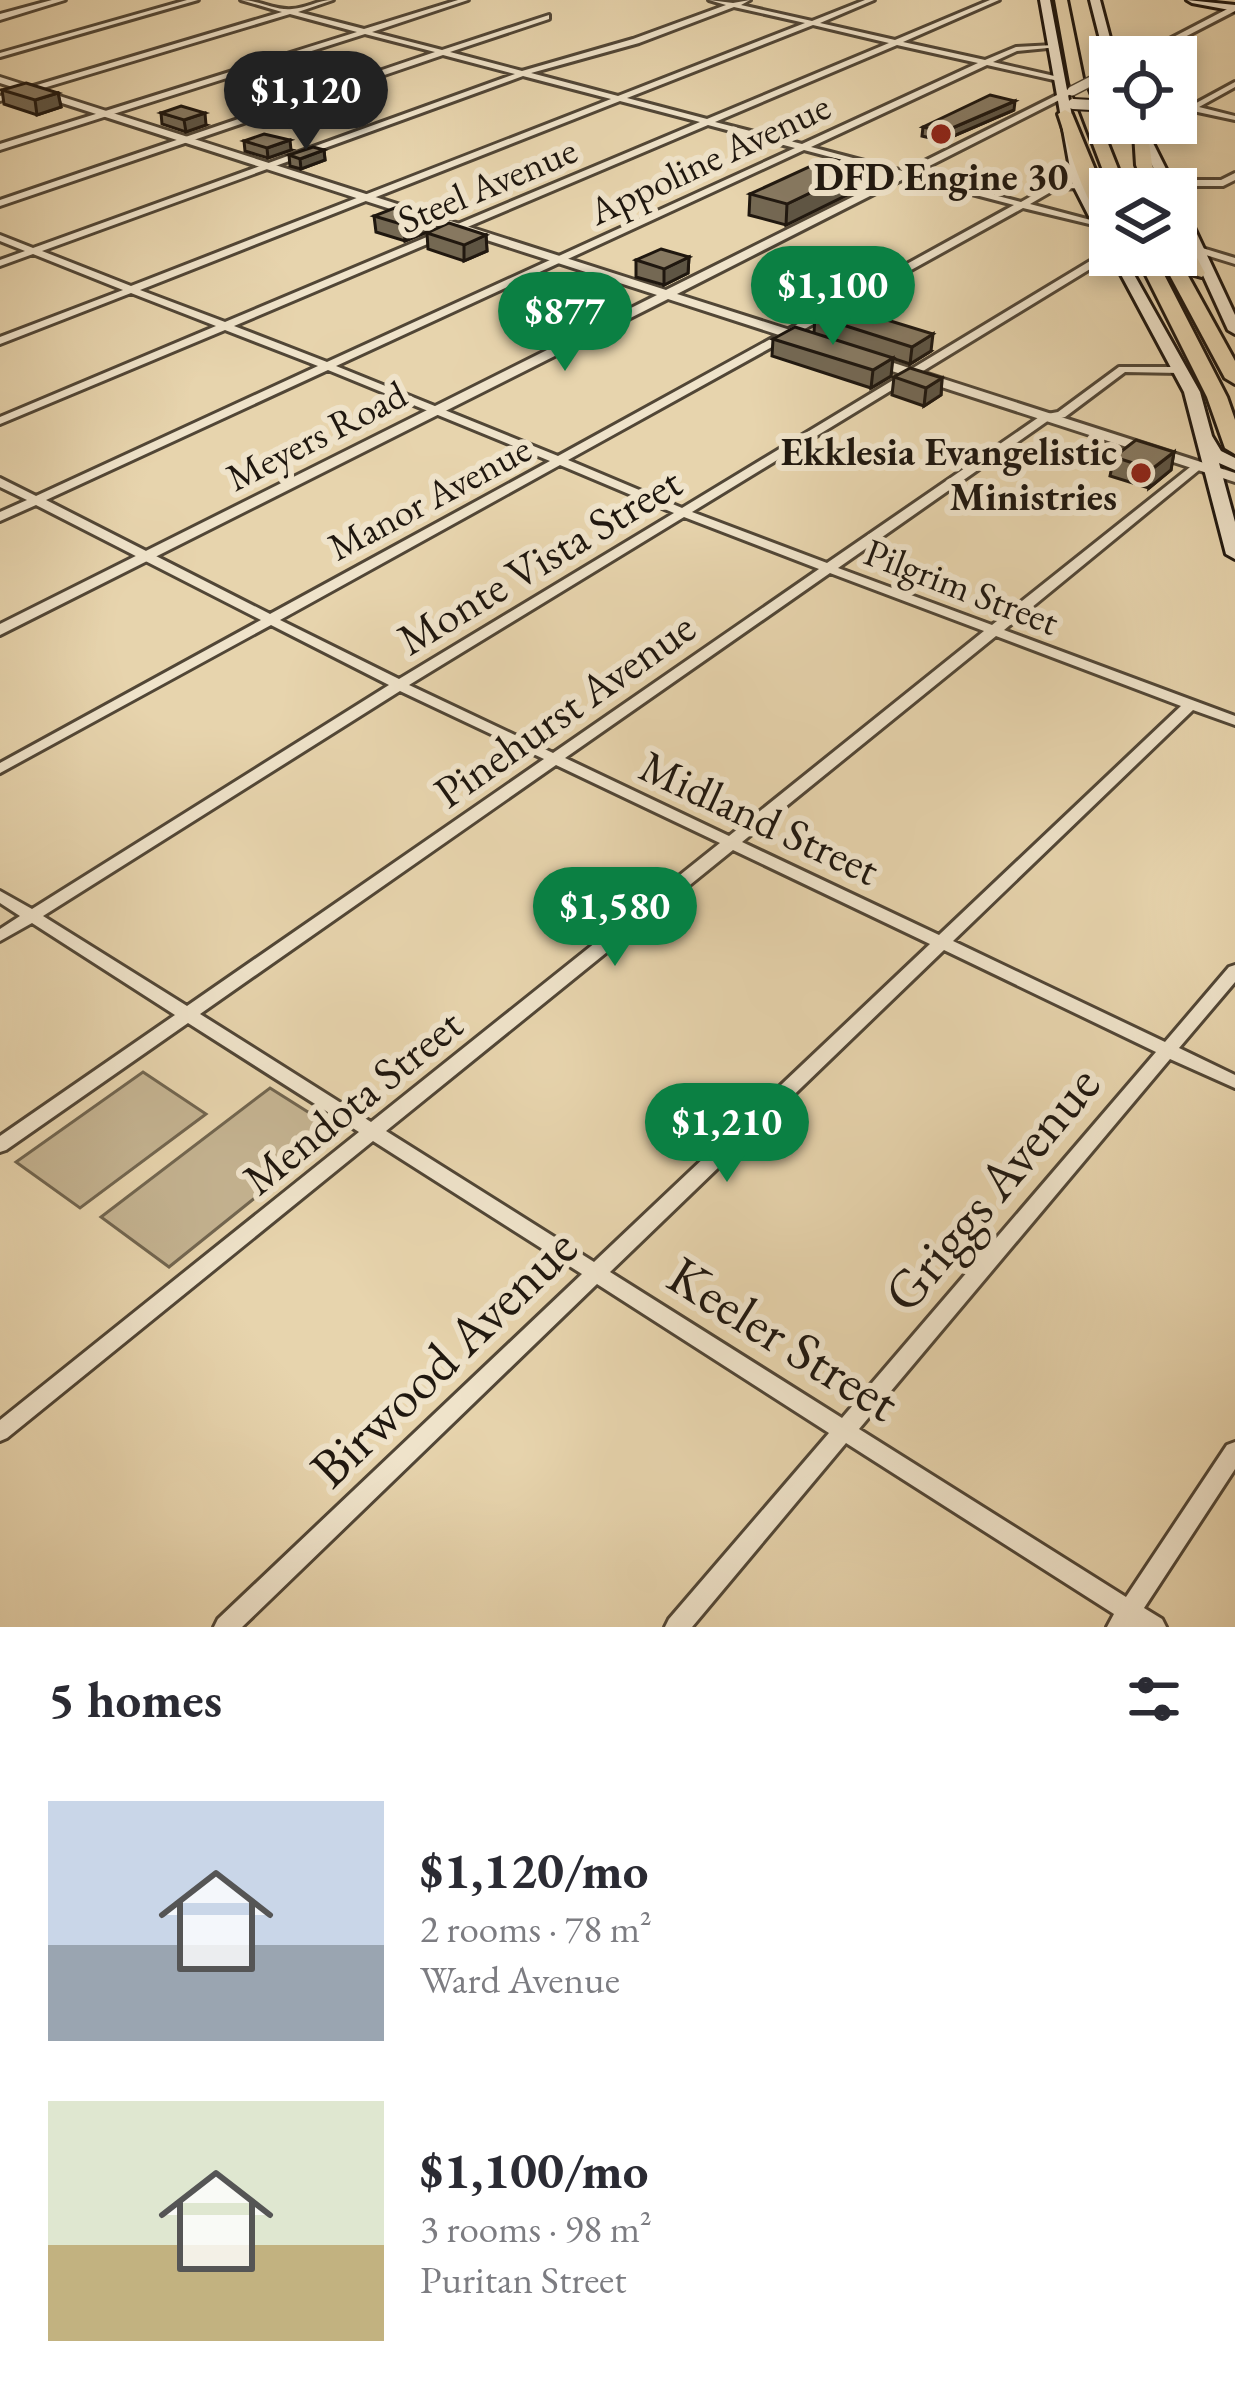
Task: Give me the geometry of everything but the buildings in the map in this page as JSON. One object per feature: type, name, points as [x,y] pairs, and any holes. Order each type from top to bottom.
[{"type":"highway","points":[[1061,0],[1077,83],[1110,168]]},
{"type":"highway","points":[[1076,0],[1089,55]]},
{"type":"highway","points":[[1068,102],[1089,178]]},
{"type":"highway","points":[[1154,276],[1204,370],[1226,476]]},
{"type":"highway","points":[[1183,276],[1227,337],[1235,378]]},
{"type":"highway","points":[[1196,276],[1227,337]]},
{"type":"main road","points":[[1045,0],[1068,102],[1079,185],[1089,200]]},
{"type":"main road","points":[[1095,0],[1104,36]]},
{"type":"main road","points":[[1192,0],[1235,8]]},
{"type":"main road","points":[[1068,102],[1089,104]]},
{"type":"main road","points":[[1197,246],[1227,337]]},
{"type":"main road","points":[[1133,276],[1226,476],[1235,554]]},
{"type":"street","points":[[0,16],[62,0]]},
{"type":"street","points":[[0,55],[195,0]]},
{"type":"street","points":[[244,0],[1089,220]]},
{"type":"street","points":[[0,99],[331,0]]},
{"type":"street","points":[[0,148],[465,0]]},
{"type":"street","points":[[712,0],[1060,80]]},
{"type":"street","points":[[0,263],[523,73],[636,40],[747,0]]},
{"type":"street","points":[[0,341],[872,0]]},
{"type":"street","name":"Steel Avenue","points":[[0,421],[996,0]]},
{"type":"street","points":[[1180,36],[1235,8]]},
{"type":"street","points":[[0,202],[546,17]]},
{"type":"street","name":"Appoline Avenue","points":[[0,517],[1020,47],[1054,47]]},
{"type":"street","points":[[0,80],[816,343]]},
{"type":"street","points":[[1197,105],[1235,84]]},
{"type":"street","name":"Meyers Road","points":[[0,630],[909,175],[1068,102],[1089,87]]},
{"type":"street","points":[[1197,109],[1235,118]]},
{"type":"street","points":[[1197,185],[1223,183],[1235,176]]},
{"type":"street","name":"Manor Avenue","points":[[0,769],[1054,187],[1079,185]]},
{"type":"street","name":"Pilgrim Street","points":[[0,238],[440,410],[687,514],[1235,721]]},
{"type":"street","points":[[1199,250],[1232,258]]},
{"type":"street","name":"Monte Vista Street","points":[[0,936],[399,686],[1089,266]]},
{"type":"street","points":[[855,355],[1226,476]]},
{"type":"street","name":"Pinehurst Avenue","points":[[0,1145],[1046,417],[1061,415],[1123,369],[1180,370]]},
{"type":"street","name":"Mendota Street","points":[[0,1432],[994,631],[1226,476]]},
{"type":"street","name":"Midland Street","points":[[0,482],[399,686],[1235,1082]]},
{"type":"street","name":"Birwood Avenue","points":[[226,1627],[1191,704]]},
{"type":"street","name":"Keeler Street","points":[[0,896],[846,1430],[1124,1619],[1154,1627]]},
{"type":"street","name":"Griggs Avenue","points":[[677,1627],[1235,971]]},
{"type":"street","points":[[1124,1619],[1235,1451]]},
{"type":"shaded area","points":[[143,1072],[206,1114],[80,1208],[16,1162]]},
{"type":"shaded area","points":[[270,1088],[338,1131],[169,1267],[101,1217]]},
{"type":"place","name":"DFD Engine 30","points":[[941,134]]},
{"type":"place","name":"Ekklesia Evangelistic Ministries","points":[[1141,473]]}]
